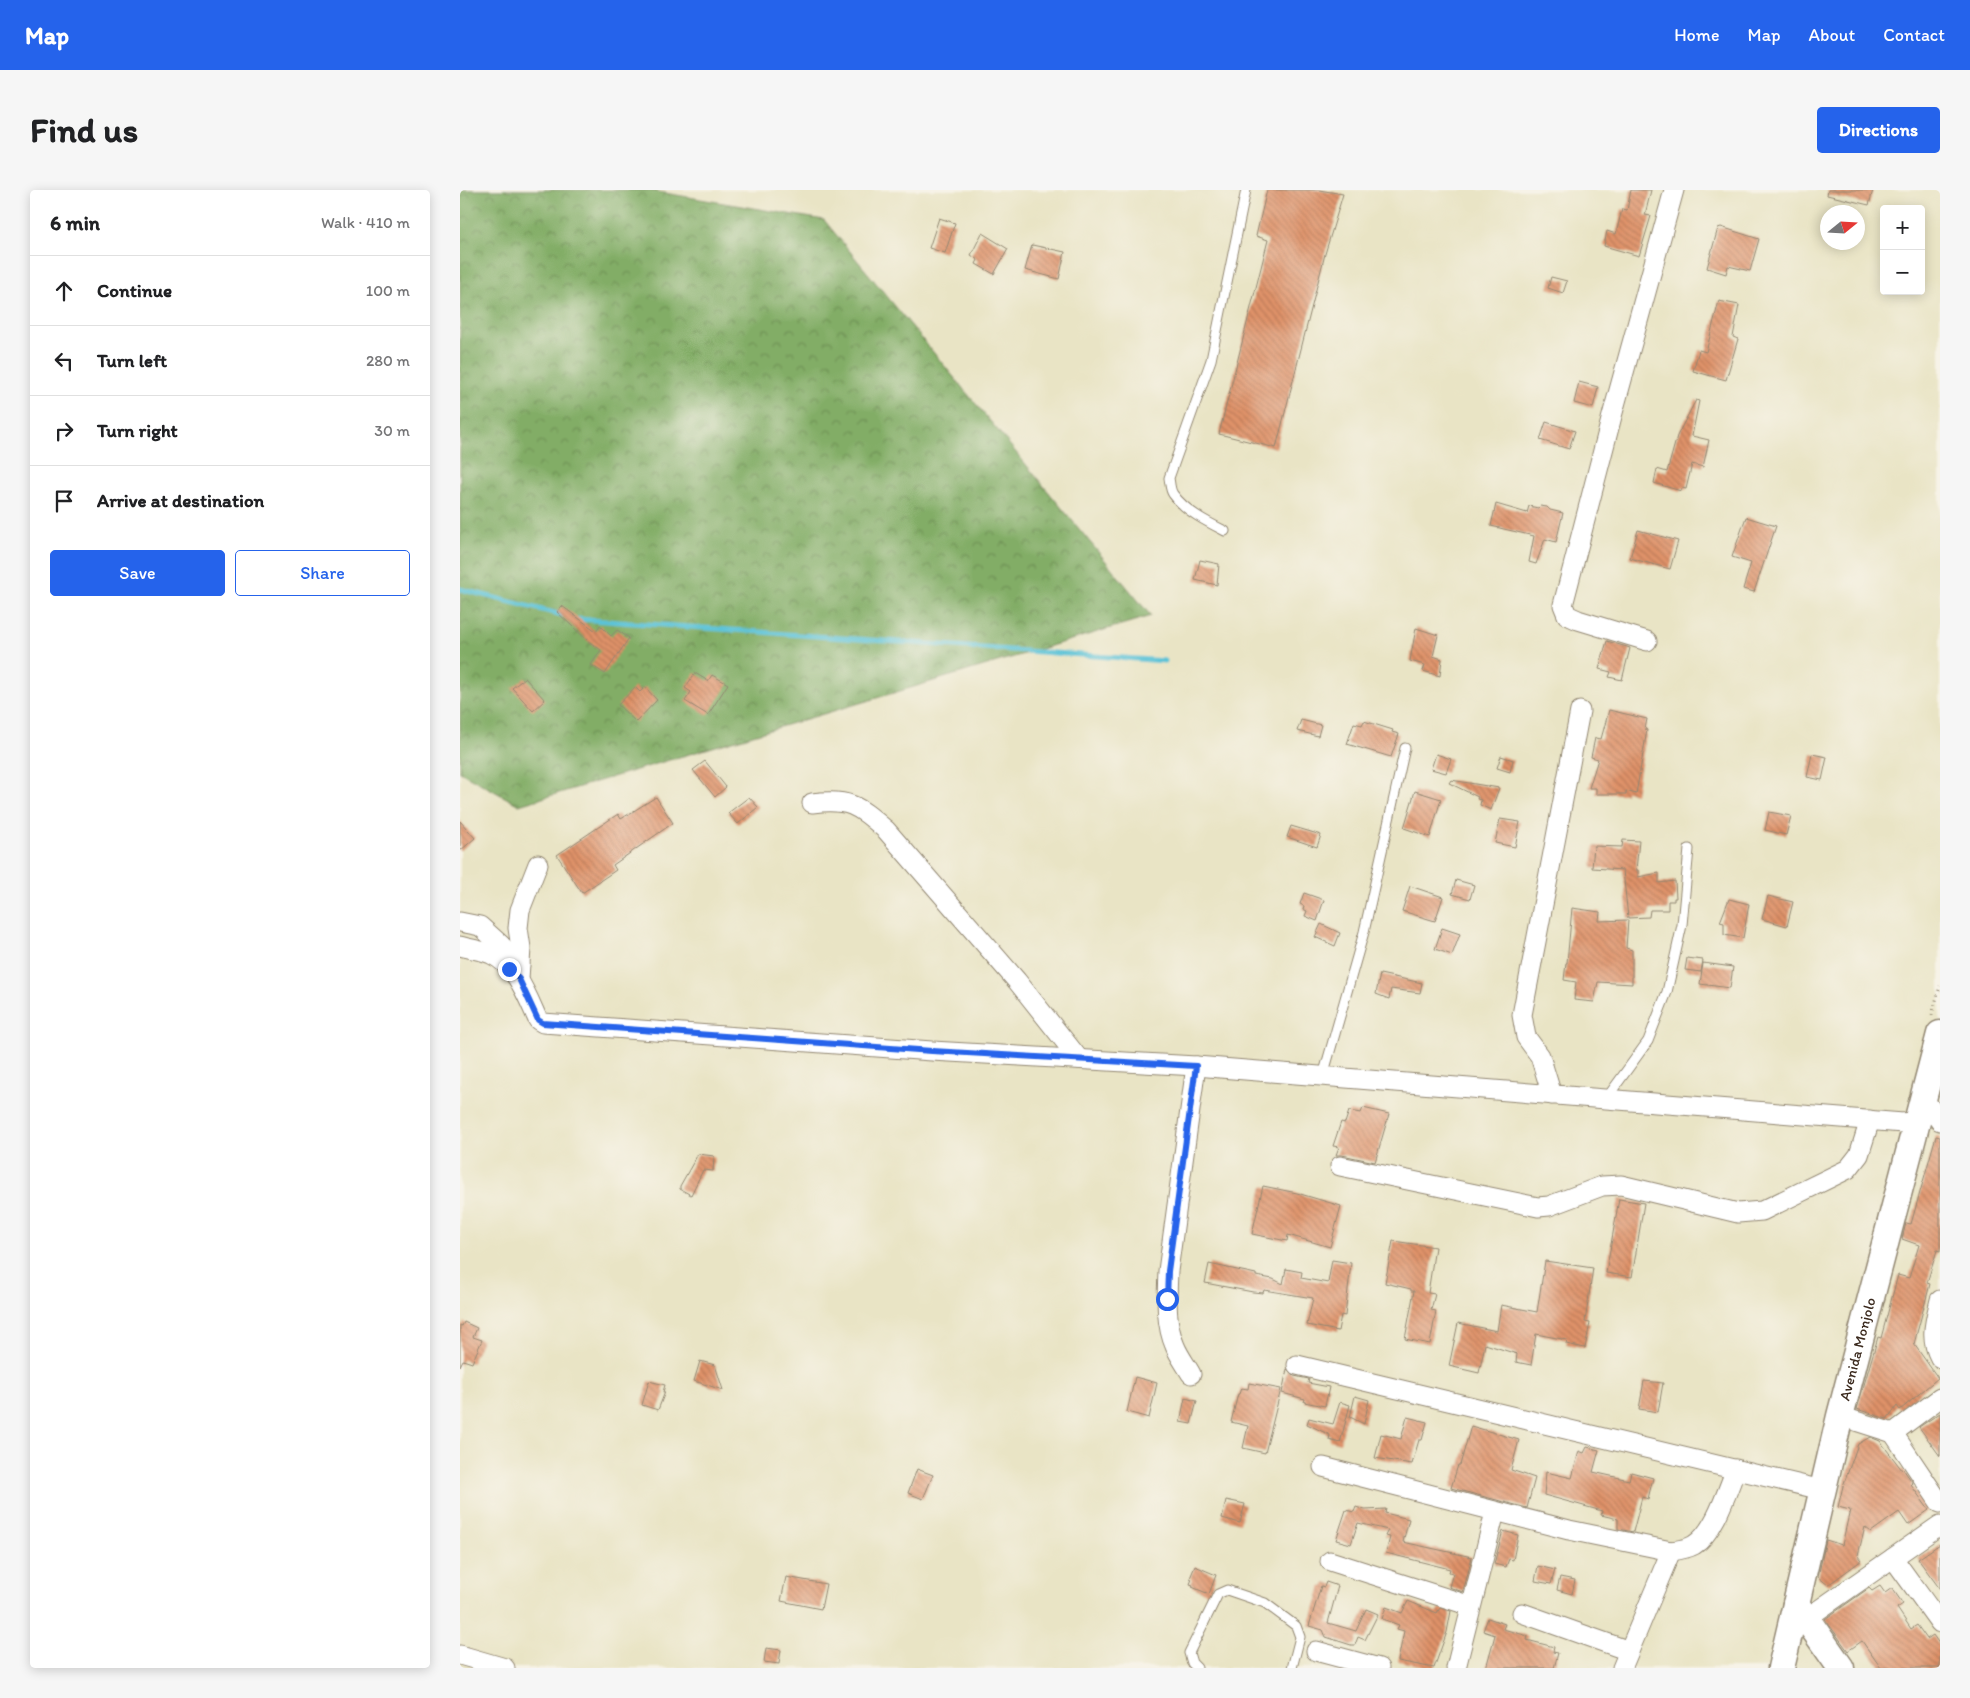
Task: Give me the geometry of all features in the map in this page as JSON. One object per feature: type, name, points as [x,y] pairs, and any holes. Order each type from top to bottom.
[{"type":"street","points":[[1647,641],[1578,620],[1567,615],[1563,605],[1674,190]]},
{"type":"street","points":[[1552,1095],[1540,1056],[1526,1037],[1522,1015],[1580,711]]},
{"type":"street","points":[[812,803],[832,800],[846,803],[866,812],[886,830],[1017,981],[1079,1059]]},
{"type":"street","points":[[520,973],[518,928],[520,910],[538,864]]},
{"type":"street","points":[[460,922],[480,926],[500,944],[520,973],[538,1020],[543,1023],[1196,1066],[1903,1123],[1927,1113]]},
{"type":"street","points":[[460,946],[491,954],[520,973]]},
{"type":"street","name":"Avenida Monjolo","points":[[1781,1668],[1801,1611],[1822,1490],[1840,1416],[1927,1113],[1940,1034]]},
{"type":"street","points":[[1192,1374],[1176,1348],[1169,1328],[1167,1299],[1168,1271],[1196,1066]]},
{"type":"street","points":[[1340,1166],[1538,1207],[1549,1206],[1602,1186],[1620,1185],[1738,1213],[1762,1211],[1848,1169],[1859,1155],[1870,1120]]},
{"type":"street","points":[[1940,1300],[1932,1333],[1940,1358]]},
{"type":"street","points":[[1297,1365],[1822,1490]]},
{"type":"street","points":[[1892,1433],[1940,1398]]},
{"type":"street","points":[[1840,1416],[1892,1433],[1940,1503]]},
{"type":"street","points":[[1323,1467],[1569,1530],[1671,1551],[1685,1549],[1695,1544],[1706,1533],[1713,1523],[1736,1469]]},
{"type":"street","points":[[1456,1668],[1495,1512]]},
{"type":"street","points":[[1841,1668],[1801,1611],[1893,1558],[1940,1525]]},
{"type":"street","points":[[1622,1668],[1671,1551]]},
{"type":"street","points":[[1893,1558],[1940,1623]]},
{"type":"street","points":[[1330,1561],[1471,1606]]},
{"type":"street","points":[[1522,1613],[1629,1651]]},
{"type":"street","points":[[1316,1651],[1379,1668]]},
{"type":"street","points":[[460,1655],[505,1668]]},
{"type":"lane","points":[[1225,531],[1183,505],[1171,492],[1169,478],[1211,360],[1246,190]]},
{"type":"lane","points":[[1324,1076],[1364,932],[1405,748]]},
{"type":"lane","points":[[1606,1100],[1648,1041],[1667,992],[1682,925],[1689,849]]},
{"type":"lane","points":[[1197,1668],[1192,1663],[1189,1653],[1218,1594],[1227,1590],[1265,1602],[1296,1626],[1300,1637],[1292,1668]]},
{"type":"green space","points":[[460,190],[647,190],[824,220],[1151,616],[519,805],[460,772]]},
{"type":"building","points":[[1267,190],[1319,190],[1343,194],[1325,254],[1276,448],[1219,434],[1268,240],[1256,236]]},
{"type":"building","points":[[1631,190],[1651,190],[1645,215],[1651,216],[1639,256],[1604,246],[1607,231],[1616,234],[1622,209],[1627,210]]},
{"type":"building","points":[[1828,190],[1873,190],[1869,205],[1827,195]]},
{"type":"building","points":[[939,218],[955,223],[945,253],[929,248]]},
{"type":"building","points":[[1721,227],[1759,239],[1750,271],[1728,266],[1726,274],[1707,268],[1718,228]]},
{"type":"building","points":[[982,233],[1008,249],[994,274],[976,264],[978,260],[971,255]]},
{"type":"building","points":[[1032,245],[1065,252],[1059,279],[1025,270]]},
{"type":"building","points":[[1551,277],[1567,281],[1563,293],[1548,288]]},
{"type":"building","points":[[1719,301],[1739,305],[1733,337],[1738,339],[1726,380],[1693,371],[1699,350],[1706,352]]},
{"type":"building","points":[[1579,382],[1598,387],[1593,408],[1574,403]]},
{"type":"building","points":[[1696,400],[1699,401],[1692,436],[1709,440],[1703,467],[1692,464],[1686,489],[1682,488],[1681,491],[1654,483],[1657,469],[1667,472],[1677,436]]},
{"type":"building","points":[[1546,422],[1575,431],[1569,449],[1540,440]]},
{"type":"building","points":[[1496,504],[1527,513],[1529,506],[1538,508],[1540,506],[1563,513],[1556,542],[1545,539],[1536,564],[1529,562],[1534,536],[1491,526]]},
{"type":"building","points":[[1746,517],[1776,526],[1754,592],[1743,589],[1751,563],[1732,557]]},
{"type":"building","points":[[1638,530],[1678,541],[1670,569],[1630,558]]},
{"type":"building","points":[[1200,560],[1219,564],[1217,585],[1195,580]]},
{"type":"building","points":[[562,606],[596,631],[600,625],[611,636],[617,630],[629,638],[605,674],[591,665],[601,650],[588,641],[557,612]]},
{"type":"building","points":[[1416,628],[1438,635],[1433,656],[1442,659],[1440,676],[1423,671],[1425,665],[1410,661]]},
{"type":"building","points":[[1607,641],[1630,648],[1622,680],[1609,677],[1611,672],[1599,669]]},
{"type":"building","points":[[695,673],[708,681],[712,675],[728,684],[708,715],[685,701],[691,692],[685,688]]},
{"type":"building","points":[[525,678],[545,700],[533,711],[512,688]]},
{"type":"building","points":[[635,687],[640,692],[645,687],[657,700],[636,722],[618,705]]},
{"type":"building","points":[[1609,710],[1647,719],[1645,729],[1647,730],[1636,794],[1626,791],[1626,794],[1596,794],[1596,788],[1589,788],[1598,759],[1591,757],[1595,738],[1601,739]]},
{"type":"building","points":[[1301,720],[1321,725],[1318,736],[1297,731]]},
{"type":"building","points":[[1364,721],[1393,730],[1392,732],[1399,734],[1391,757],[1347,744],[1354,723],[1362,725]]},
{"type":"building","points":[[1436,754],[1451,759],[1446,773],[1431,769]]},
{"type":"building","points":[[1812,754],[1827,757],[1822,780],[1807,777]]},
{"type":"building","points":[[1501,756],[1513,760],[1510,772],[1497,768]]},
{"type":"building","points":[[705,761],[726,787],[715,797],[693,770]]},
{"type":"building","points":[[1451,780],[1499,788],[1491,810],[1480,805],[1481,800],[1477,799],[1478,797],[1449,783]]},
{"type":"building","points":[[1415,791],[1441,799],[1430,837],[1404,828]]},
{"type":"building","points":[[656,797],[673,823],[613,865],[616,870],[582,893],[557,855],[618,814],[621,819]]},
{"type":"building","points":[[749,797],[758,807],[738,824],[728,813]]},
{"type":"building","points":[[1769,812],[1791,816],[1786,835],[1765,830]]},
{"type":"building","points":[[1500,819],[1520,822],[1515,847],[1495,843]]},
{"type":"building","points":[[460,821],[475,838],[460,851]]},
{"type":"building","points":[[1291,826],[1321,835],[1317,847],[1287,837]]},
{"type":"building","points":[[1623,840],[1639,841],[1636,870],[1638,870],[1638,877],[1659,873],[1659,883],[1675,881],[1676,898],[1674,898],[1674,901],[1668,901],[1668,910],[1650,910],[1649,917],[1628,918],[1623,870],[1592,868],[1594,846],[1622,847]]},
{"type":"building","points":[[1456,880],[1474,885],[1470,899],[1452,894]]},
{"type":"building","points":[[1410,886],[1443,897],[1435,921],[1402,911]]},
{"type":"building","points":[[1304,893],[1324,900],[1317,921],[1305,916],[1307,911],[1300,904]]},
{"type":"building","points":[[1768,896],[1793,902],[1787,926],[1762,919]]},
{"type":"building","points":[[1729,899],[1749,904],[1743,938],[1724,935],[1724,923],[1720,922]]},
{"type":"building","points":[[1572,908],[1600,912],[1599,921],[1628,920],[1626,948],[1632,950],[1632,984],[1598,982],[1594,1002],[1574,1000],[1576,982],[1564,980]]},
{"type":"building","points":[[1321,924],[1340,933],[1335,946],[1315,937]]},
{"type":"building","points":[[1442,928],[1460,934],[1452,955],[1435,949]]},
{"type":"building","points":[[1687,958],[1703,960],[1701,972],[1685,970]]},
{"type":"building","points":[[1703,963],[1733,967],[1730,988],[1700,984]]},
{"type":"building","points":[[1380,974],[1422,983],[1420,993],[1391,989],[1389,999],[1376,994]]},
{"type":"building","points":[[1363,1108],[1389,1114],[1375,1162],[1336,1155],[1339,1147],[1333,1146],[1341,1122],[1345,1123],[1349,1111],[1361,1113]]},
{"type":"building","points":[[1936,1136],[1940,1137],[1940,1251],[1937,1250],[1927,1283],[1930,1284],[1914,1344],[1938,1378],[1900,1410],[1897,1406],[1887,1419],[1857,1409],[1878,1337],[1881,1338],[1898,1275],[1909,1278],[1919,1245],[1902,1239],[1906,1223],[1911,1224]]},
{"type":"building","points":[[698,1154],[714,1156],[713,1171],[703,1170],[691,1195],[680,1189],[680,1186]]},
{"type":"building","points":[[1263,1186],[1297,1193],[1341,1206],[1330,1247],[1288,1235],[1287,1241],[1252,1234]]},
{"type":"building","points":[[1619,1199],[1644,1203],[1632,1277],[1606,1273]]},
{"type":"building","points":[[1393,1241],[1435,1247],[1428,1293],[1435,1294],[1431,1310],[1436,1311],[1430,1344],[1405,1339],[1414,1291],[1385,1283]]},
{"type":"building","points":[[1332,1260],[1351,1263],[1345,1316],[1341,1315],[1338,1331],[1307,1325],[1313,1298],[1264,1290],[1263,1293],[1253,1292],[1205,1283],[1209,1264],[1256,1274],[1256,1276],[1273,1279],[1283,1284],[1286,1269],[1302,1272],[1301,1278],[1328,1283]]},
{"type":"building","points":[[1545,1261],[1593,1268],[1585,1322],[1590,1323],[1585,1348],[1566,1344],[1567,1340],[1536,1334],[1531,1365],[1516,1362],[1517,1354],[1485,1344],[1479,1373],[1449,1366],[1458,1323],[1497,1331],[1501,1305],[1537,1312]]},
{"type":"building","points":[[464,1322],[477,1328],[473,1337],[482,1340],[472,1363],[463,1360],[460,1366],[460,1325],[462,1326]]},
{"type":"building","points":[[700,1361],[715,1365],[723,1390],[694,1381]]},
{"type":"building","points":[[1287,1369],[1294,1376],[1309,1379],[1308,1383],[1329,1387],[1325,1406],[1304,1402],[1305,1399],[1282,1393]]},
{"type":"building","points":[[1135,1377],[1157,1383],[1149,1418],[1127,1412]]},
{"type":"building","points":[[649,1381],[665,1385],[663,1392],[665,1392],[658,1410],[642,1405]]},
{"type":"building","points":[[1644,1381],[1663,1383],[1658,1412],[1639,1409]]},
{"type":"building","points":[[1249,1383],[1281,1389],[1265,1453],[1243,1448],[1248,1426],[1231,1422],[1238,1394],[1241,1388],[1248,1389]]},
{"type":"building","points":[[1355,1396],[1369,1400],[1364,1424],[1350,1417]]},
{"type":"building","points":[[1185,1398],[1197,1401],[1191,1424],[1180,1422]]},
{"type":"building","points":[[1340,1402],[1350,1405],[1340,1443],[1329,1440],[1330,1435],[1307,1424],[1309,1418],[1333,1424]]},
{"type":"building","points":[[1940,1413],[1940,1456],[1919,1427]]},
{"type":"building","points":[[1407,1417],[1427,1422],[1412,1464],[1375,1458],[1381,1434],[1401,1439]]},
{"type":"building","points":[[1471,1426],[1519,1440],[1511,1470],[1535,1478],[1527,1508],[1451,1488],[1458,1465],[1460,1465]]},
{"type":"building","points":[[1870,1437],[1880,1441],[1903,1469],[1913,1483],[1911,1485],[1929,1510],[1908,1525],[1899,1512],[1871,1532],[1865,1527],[1858,1555],[1862,1560],[1828,1585],[1818,1577],[1826,1540],[1842,1545],[1850,1510],[1838,1507],[1843,1486],[1858,1444]]},
{"type":"building","points":[[1587,1447],[1599,1450],[1593,1472],[1629,1480],[1631,1472],[1653,1478],[1648,1499],[1642,1497],[1633,1532],[1618,1529],[1618,1519],[1601,1515],[1602,1511],[1544,1495],[1546,1472],[1572,1478],[1579,1451],[1584,1453]]},
{"type":"building","points":[[917,1469],[933,1475],[923,1499],[908,1493]]},
{"type":"building","points":[[1226,1500],[1245,1504],[1240,1523],[1222,1518]]},
{"type":"building","points":[[1356,1507],[1365,1510],[1386,1509],[1385,1513],[1409,1519],[1403,1542],[1472,1557],[1463,1592],[1449,1587],[1453,1573],[1449,1572],[1450,1569],[1386,1553],[1390,1537],[1385,1536],[1388,1530],[1358,1523],[1351,1544],[1336,1540],[1346,1510],[1354,1512]]},
{"type":"building","points":[[1503,1531],[1518,1535],[1513,1560],[1509,1559],[1506,1567],[1494,1564]]},
{"type":"building","points":[[1940,1544],[1940,1589],[1918,1559]]},
{"type":"building","points":[[1195,1566],[1216,1575],[1209,1594],[1192,1587],[1193,1585],[1190,1584],[1192,1579],[1190,1578]]},
{"type":"building","points":[[1538,1566],[1555,1570],[1551,1584],[1535,1581]]},
{"type":"building","points":[[786,1577],[826,1584],[821,1609],[781,1601]]},
{"type":"building","points":[[1560,1577],[1575,1580],[1572,1594],[1557,1590]]},
{"type":"building","points":[[1326,1582],[1338,1586],[1328,1623],[1356,1631],[1366,1609],[1378,1614],[1365,1640],[1358,1637],[1355,1645],[1351,1645],[1326,1637],[1323,1630],[1309,1626],[1321,1586],[1324,1587]]},
{"type":"building","points":[[1880,1586],[1885,1593],[1892,1588],[1903,1604],[1897,1608],[1911,1629],[1917,1625],[1927,1639],[1933,1635],[1940,1645],[1940,1668],[1881,1668],[1862,1641],[1848,1651],[1825,1619],[1869,1588],[1872,1591]]},
{"type":"building","points":[[1408,1601],[1437,1613],[1440,1608],[1451,1611],[1447,1632],[1434,1668],[1398,1661],[1404,1631],[1397,1629],[1399,1625],[1382,1619],[1386,1607],[1402,1613]]},
{"type":"building","points":[[1488,1618],[1505,1624],[1503,1629],[1528,1636],[1527,1640],[1554,1647],[1553,1652],[1558,1653],[1554,1668],[1486,1668],[1495,1635],[1483,1631]]},
{"type":"building","points":[[766,1648],[781,1650],[779,1664],[764,1662]]},
{"type":"waterway","points":[[460,589],[566,616]]},
{"type":"waterway","points":[[577,619],[1165,661]]},
{"type":"route","points":[[509,969],[519,979],[538,1020],[543,1023],[932,1051],[1196,1066],[1168,1271],[1167,1299]]}]
